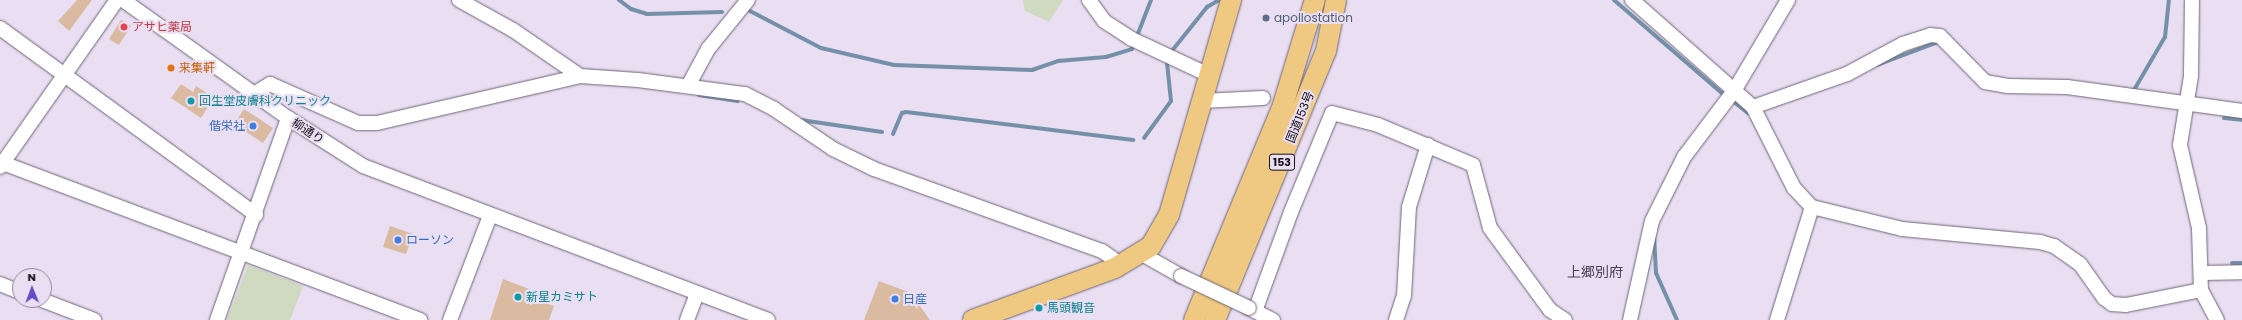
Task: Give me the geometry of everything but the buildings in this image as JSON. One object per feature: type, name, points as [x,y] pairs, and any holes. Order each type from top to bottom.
[{"type":"highway","points":[[973,320],[1115,268],[1142,254],[1162,231],[1170,215],[1231,0]]},
{"type":"highway","name":"国道153号","points":[[1194,320],[1283,105],[1316,0]]},
{"type":"highway","name":"国道153号","points":[[1215,320],[1326,51],[1336,0]]},
{"type":"street","points":[[117,0],[66,74],[0,164],[420,320]]},
{"type":"street","name":"柳通り","points":[[123,0],[288,118],[363,166],[490,216],[768,320]]},
{"type":"street","points":[[459,0],[513,30],[580,76]]},
{"type":"street","points":[[688,86],[708,49],[748,0]]},
{"type":"street","points":[[1632,0],[1754,107],[1794,188],[1812,207],[1902,229],[2040,242],[2054,246],[2080,264],[2104,298],[2112,304],[2126,305],[2201,290]]},
{"type":"street","points":[[1630,320],[1652,221],[1684,157],[1734,91],[1788,0]]},
{"type":"street","points":[[2192,0],[2191,76],[2180,145],[2198,228],[2203,273],[2201,290],[2217,320]]},
{"type":"street","points":[[1096,10],[1136,41],[1209,75]]},
{"type":"street","points":[[0,28],[66,74],[256,215]]},
{"type":"street","points":[[1754,107],[1847,74],[1903,44],[1930,34],[1940,36],[1985,82],[2118,93],[2186,106],[2242,112]]},
{"type":"street","points":[[254,94],[270,84],[358,123],[377,123],[580,76],[688,86],[745,94],[840,152],[874,169],[1102,251],[1112,258],[1115,268]]},
{"type":"street","points":[[1202,101],[1263,98]]},
{"type":"street","points":[[1252,309],[1290,212],[1332,113],[1378,125],[1473,165],[1490,228],[1550,310],[1565,320]]},
{"type":"street","points":[[217,320],[242,255],[288,118]]},
{"type":"street","points":[[1396,320],[1404,296],[1408,207],[1428,145]]},
{"type":"street","points":[[1777,320],[1812,207]]},
{"type":"street","points":[[450,320],[490,216]]},
{"type":"street","points":[[1142,254],[1181,276],[1273,320]]},
{"type":"street","points":[[2203,273],[2242,272]]},
{"type":"street","points":[[0,284],[12,289]]},
{"type":"street","points":[[687,320],[697,294]]},
{"type":"street","points":[[52,304],[94,320]]},
{"type":"green space","points":[[1023,0],[1063,0],[1049,22],[1025,11]]},
{"type":"green space","points":[[248,265],[303,286],[290,320],[227,320]]},
{"type":"waterway","points":[[619,0],[631,9],[647,14],[722,12]]},
{"type":"waterway","points":[[750,11],[821,48],[894,65],[1032,70],[1058,61],[1106,57],[1132,49],[1151,0]]},
{"type":"waterway","points":[[1171,52],[1207,7],[1219,0]]},
{"type":"waterway","points":[[1614,0],[1724,95]]},
{"type":"waterway","points":[[2130,90],[2134,90],[2165,37],[2169,0]]},
{"type":"waterway","points":[[1877,65],[1938,42]]},
{"type":"waterway","points":[[1144,138],[1171,101],[1167,62]]},
{"type":"waterway","points":[[699,95],[738,101]]},
{"type":"waterway","points":[[1734,102],[1748,113]]},
{"type":"waterway","points":[[893,134],[902,113],[906,112],[1133,140]]},
{"type":"waterway","points":[[2224,118],[2242,120]]},
{"type":"waterway","points":[[801,120],[882,132]]},
{"type":"waterway","points":[[1654,235],[1656,273],[1677,320]]},
{"type":"waterway","points":[[2232,263],[2242,263]]},
{"type":"place","name":"apollostation","points":[[1266,18]]},
{"type":"place","name":"アサヒ薬局","points":[[124,27]]},
{"type":"place","name":"来集軒","points":[[171,68]]},
{"type":"place","name":"回生堂皮膚科クリニック","points":[[191,101]]},
{"type":"place","name":"偕栄社","points":[[253,126]]},
{"type":"place","name":"ローソン","points":[[398,240]]},
{"type":"place","name":"新星カミサト","points":[[518,297]]},
{"type":"place","name":"日産","points":[[895,299]]},
{"type":"place","name":"馬頭観音","points":[[1039,308]]},
{"type":"district","name":"上郷別府","points":[[1595,272]]}]
